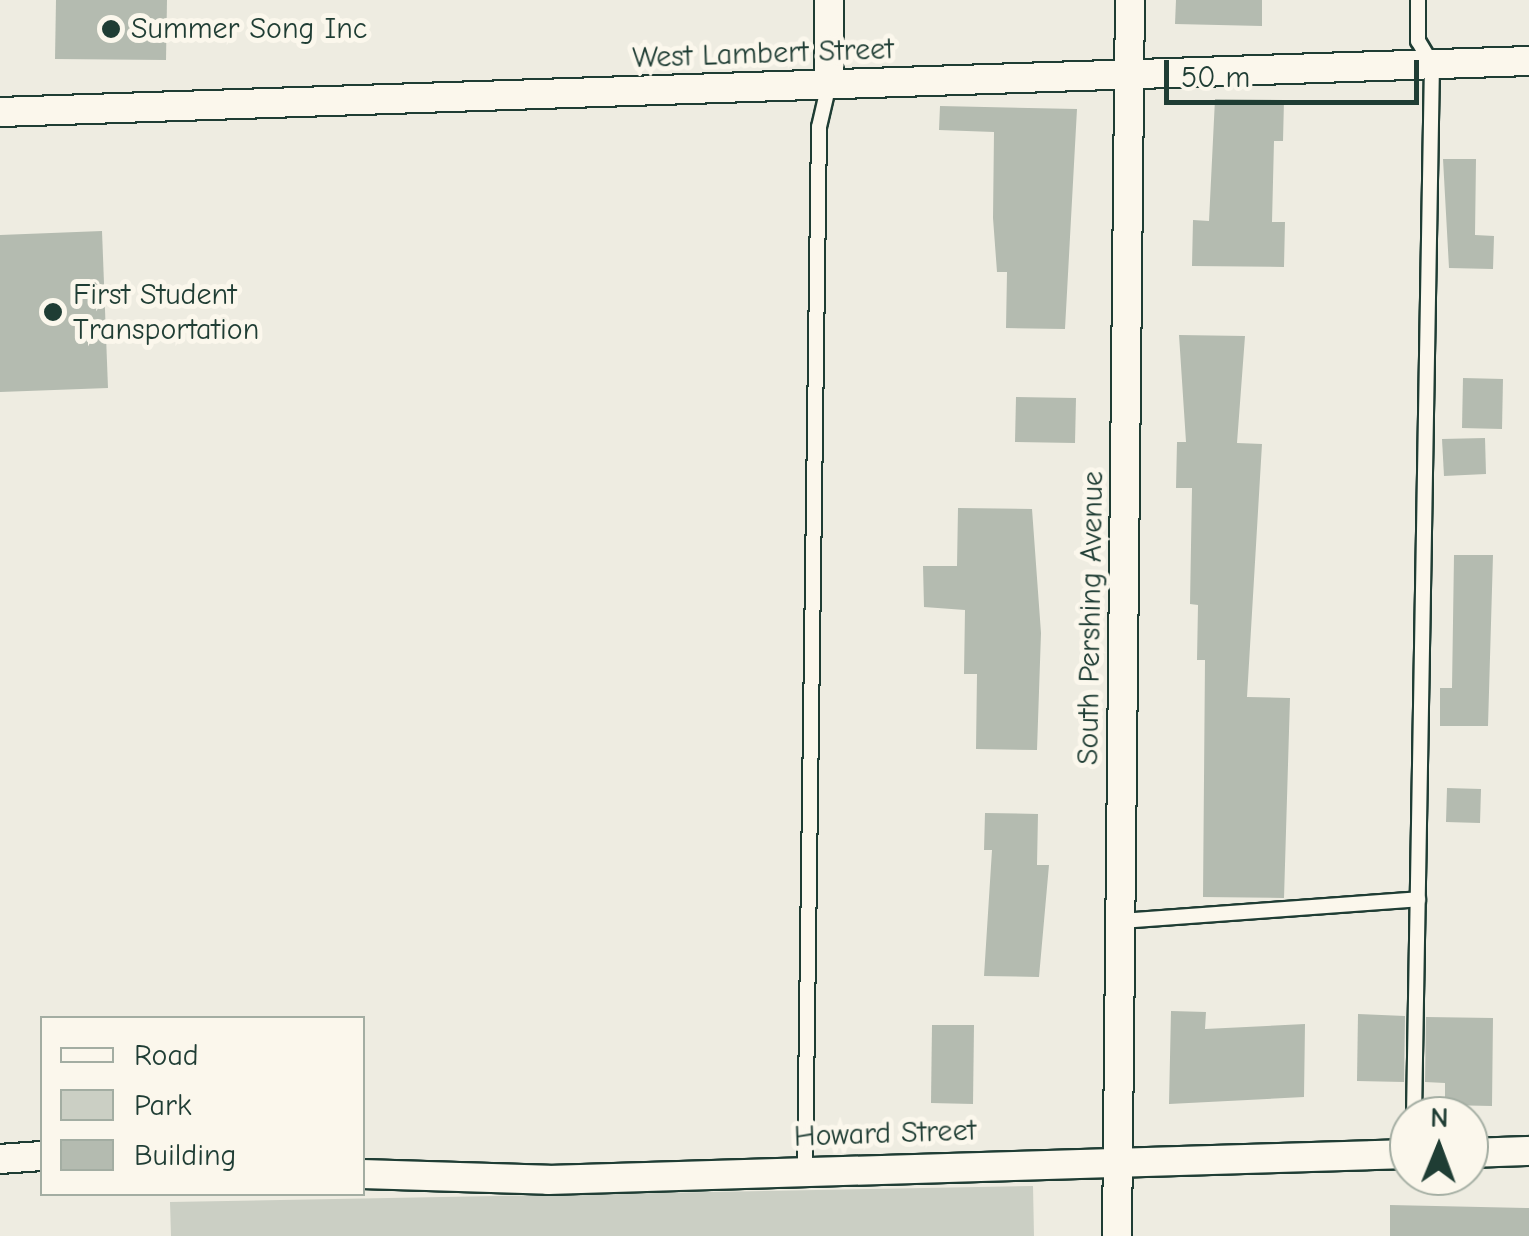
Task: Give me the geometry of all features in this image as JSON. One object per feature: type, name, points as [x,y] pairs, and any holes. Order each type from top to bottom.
[{"type":"street","points":[[828,84],[829,0]]},
{"type":"street","name":"South Pershing Avenue","points":[[1118,1236],[1130,0]]},
{"type":"street","name":"West Lambert Street","points":[[0,112],[1529,61]]},
{"type":"street","points":[[1489,1152],[1529,1151]]},
{"type":"street","name":"Howard Street","points":[[365,1174],[548,1180],[805,1168],[1389,1154]]},
{"type":"street","points":[[0,1159],[40,1156]]},
{"type":"lane","points":[[1414,1096],[1432,64],[1418,41],[1418,0]]},
{"type":"lane","points":[[805,1168],[818,127],[828,84]]},
{"type":"lane","points":[[1121,921],[1418,899]]},
{"type":"green space","points":[[1033,1186],[1034,1236],[171,1236],[170,1202]]},
{"type":"building","name":"Summer Song Inc","points":[[56,0],[167,0],[166,60],[55,59]]},
{"type":"building","points":[[1176,0],[1262,0],[1262,26],[1175,24]]},
{"type":"building","points":[[1215,99],[1284,100],[1283,141],[1274,141],[1272,222],[1285,222],[1284,267],[1192,266],[1193,220],[1209,221]]},
{"type":"building","points":[[940,106],[1077,109],[1065,329],[1006,328],[1007,272],[997,272],[993,218],[994,132],[939,130]]},
{"type":"building","points":[[1443,159],[1476,159],[1475,235],[1494,236],[1493,269],[1449,268]]},
{"type":"building","name":"First Student Transportation","points":[[102,231],[108,388],[0,392],[0,235]]},
{"type":"building","points":[[1179,335],[1245,336],[1237,443],[1262,444],[1247,697],[1290,698],[1284,898],[1203,897],[1205,660],[1197,660],[1198,605],[1190,604],[1192,488],[1176,488],[1177,442],[1186,442]]},
{"type":"building","points":[[1463,378],[1503,379],[1502,429],[1462,428]]},
{"type":"building","points":[[1016,397],[1076,398],[1075,443],[1015,442]]},
{"type":"building","points":[[1485,438],[1486,474],[1444,476],[1442,439]]},
{"type":"building","points":[[958,508],[1032,509],[1041,633],[1037,750],[976,749],[977,674],[964,674],[965,610],[924,607],[923,566],[957,566]]},
{"type":"building","points":[[1454,555],[1493,555],[1488,726],[1440,726],[1440,688],[1452,688]]},
{"type":"building","points":[[1447,788],[1481,789],[1480,823],[1446,822]]},
{"type":"building","points":[[985,813],[1038,814],[1037,865],[1049,865],[1039,977],[984,976],[992,850],[984,850]]},
{"type":"building","points":[[1171,1011],[1206,1012],[1205,1029],[1305,1024],[1304,1097],[1169,1104]]},
{"type":"building","points":[[1358,1014],[1405,1016],[1404,1082],[1357,1081]]},
{"type":"building","points":[[1426,1017],[1493,1018],[1492,1106],[1489,1096],[1445,1096],[1445,1083],[1425,1082]]},
{"type":"building","points":[[932,1025],[974,1025],[973,1104],[931,1103]]},
{"type":"building","points":[[1390,1205],[1529,1208],[1529,1236],[1390,1236]]},
{"type":"place","name":"Summer Song Inc","points":[[111,29]]},
{"type":"place","name":"First Student Transportation","points":[[53,312]]}]
